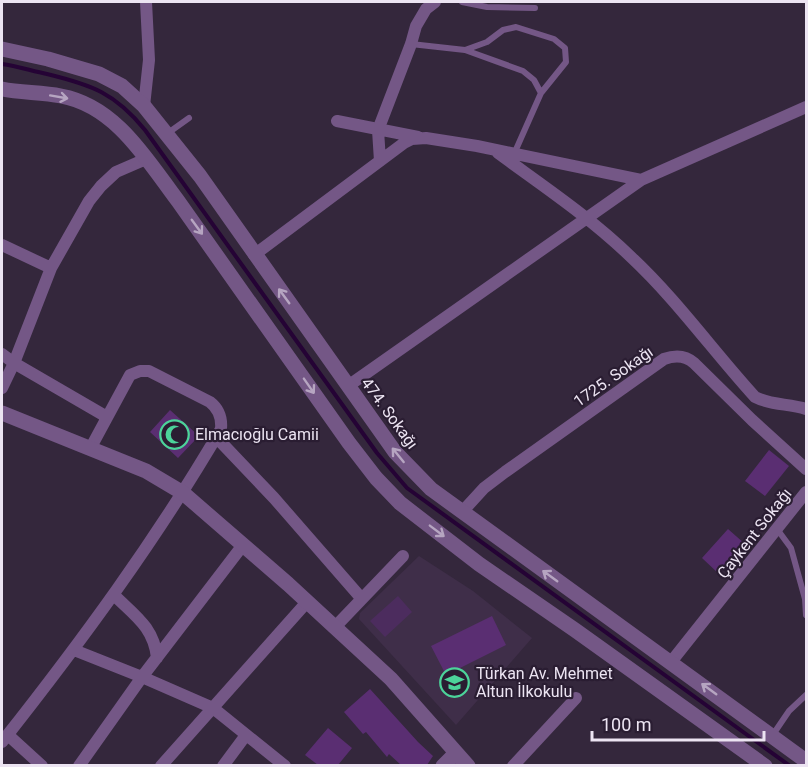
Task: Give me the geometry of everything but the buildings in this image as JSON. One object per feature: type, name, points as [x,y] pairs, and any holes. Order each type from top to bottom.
[{"type":"street","points":[[144,106],[149,60],[146,2]]},
{"type":"street","points":[[380,161],[378,130],[416,26],[435,2]]},
{"type":"street","name":"474. Sokağı","points":[[2,49],[69,64],[99,74],[122,86],[144,106],[200,177],[407,466],[431,489],[462,512],[807,761]]},
{"type":"street","points":[[2,89],[62,96],[88,105],[116,123],[206,239],[349,442],[392,496],[479,564],[765,765]]},
{"type":"street","points":[[348,386],[641,180],[807,107]]},
{"type":"street","points":[[337,122],[495,150],[641,180]]},
{"type":"street","points":[[254,255],[408,141],[419,138]]},
{"type":"street","points":[[495,150],[587,219],[654,279],[755,397],[770,404],[793,405],[807,409]]},
{"type":"street","points":[[2,388],[51,268],[89,201],[101,186],[126,167],[146,159]]},
{"type":"street","points":[[2,245],[51,268]]},
{"type":"street","points":[[2,354],[107,417]]},
{"type":"street","name":"1725. Sokağı","points":[[462,512],[484,488],[505,472],[664,359],[675,356],[686,358],[694,363],[752,420],[807,469]]},
{"type":"street","points":[[42,765],[5,739],[114,595],[183,494],[222,429],[222,424],[214,405],[149,371],[140,371],[130,375],[90,449]]},
{"type":"street","points":[[2,413],[146,471],[183,494],[391,679],[468,765]]},
{"type":"street","points":[[216,438],[282,506],[362,599]]},
{"type":"street","name":"Çaykent Sokağı","points":[[671,662],[727,595],[807,492]]},
{"type":"street","points":[[79,765],[142,677],[243,545]]},
{"type":"street","points":[[335,627],[403,556]]},
{"type":"street","points":[[114,595],[149,629],[157,658]]},
{"type":"street","points":[[161,765],[307,602]]},
{"type":"street","points":[[74,650],[213,708],[285,765]]},
{"type":"street","points":[[513,765],[576,698]]},
{"type":"street","points":[[223,765],[246,735]]},
{"type":"street","points":[[443,765],[456,753]]},
{"type":"lane","points":[[462,2],[487,7],[535,8]]},
{"type":"lane","points":[[465,50],[487,42],[503,30],[516,27],[558,41],[567,52],[566,62],[542,93],[514,154]]},
{"type":"lane","points":[[411,44],[465,50],[523,72],[534,80],[542,93]]},
{"type":"lane","points":[[167,134],[189,118]]},
{"type":"lane","points":[[777,529],[791,548],[807,615]]},
{"type":"lane","points":[[772,736],[789,711],[807,695]]},
{"type":"shaded area","name":"Türkan Av. Mehmet Altun İlkokulu","points":[[419,556],[473,591],[532,638],[456,725],[359,619],[360,613]]},
{"type":"shaded area","points":[[398,596],[412,612],[385,637],[370,621]]},
{"type":"waterway","points":[[2,64],[77,82],[102,92],[123,107],[145,130],[377,453],[407,488],[790,766]]},
{"type":"place","name":"Elmacıoğlu Camii","points":[[174,434]]},
{"type":"place","name":"Türkan Av. Mehmet Altun İlkokulu","points":[[455,682]]}]
